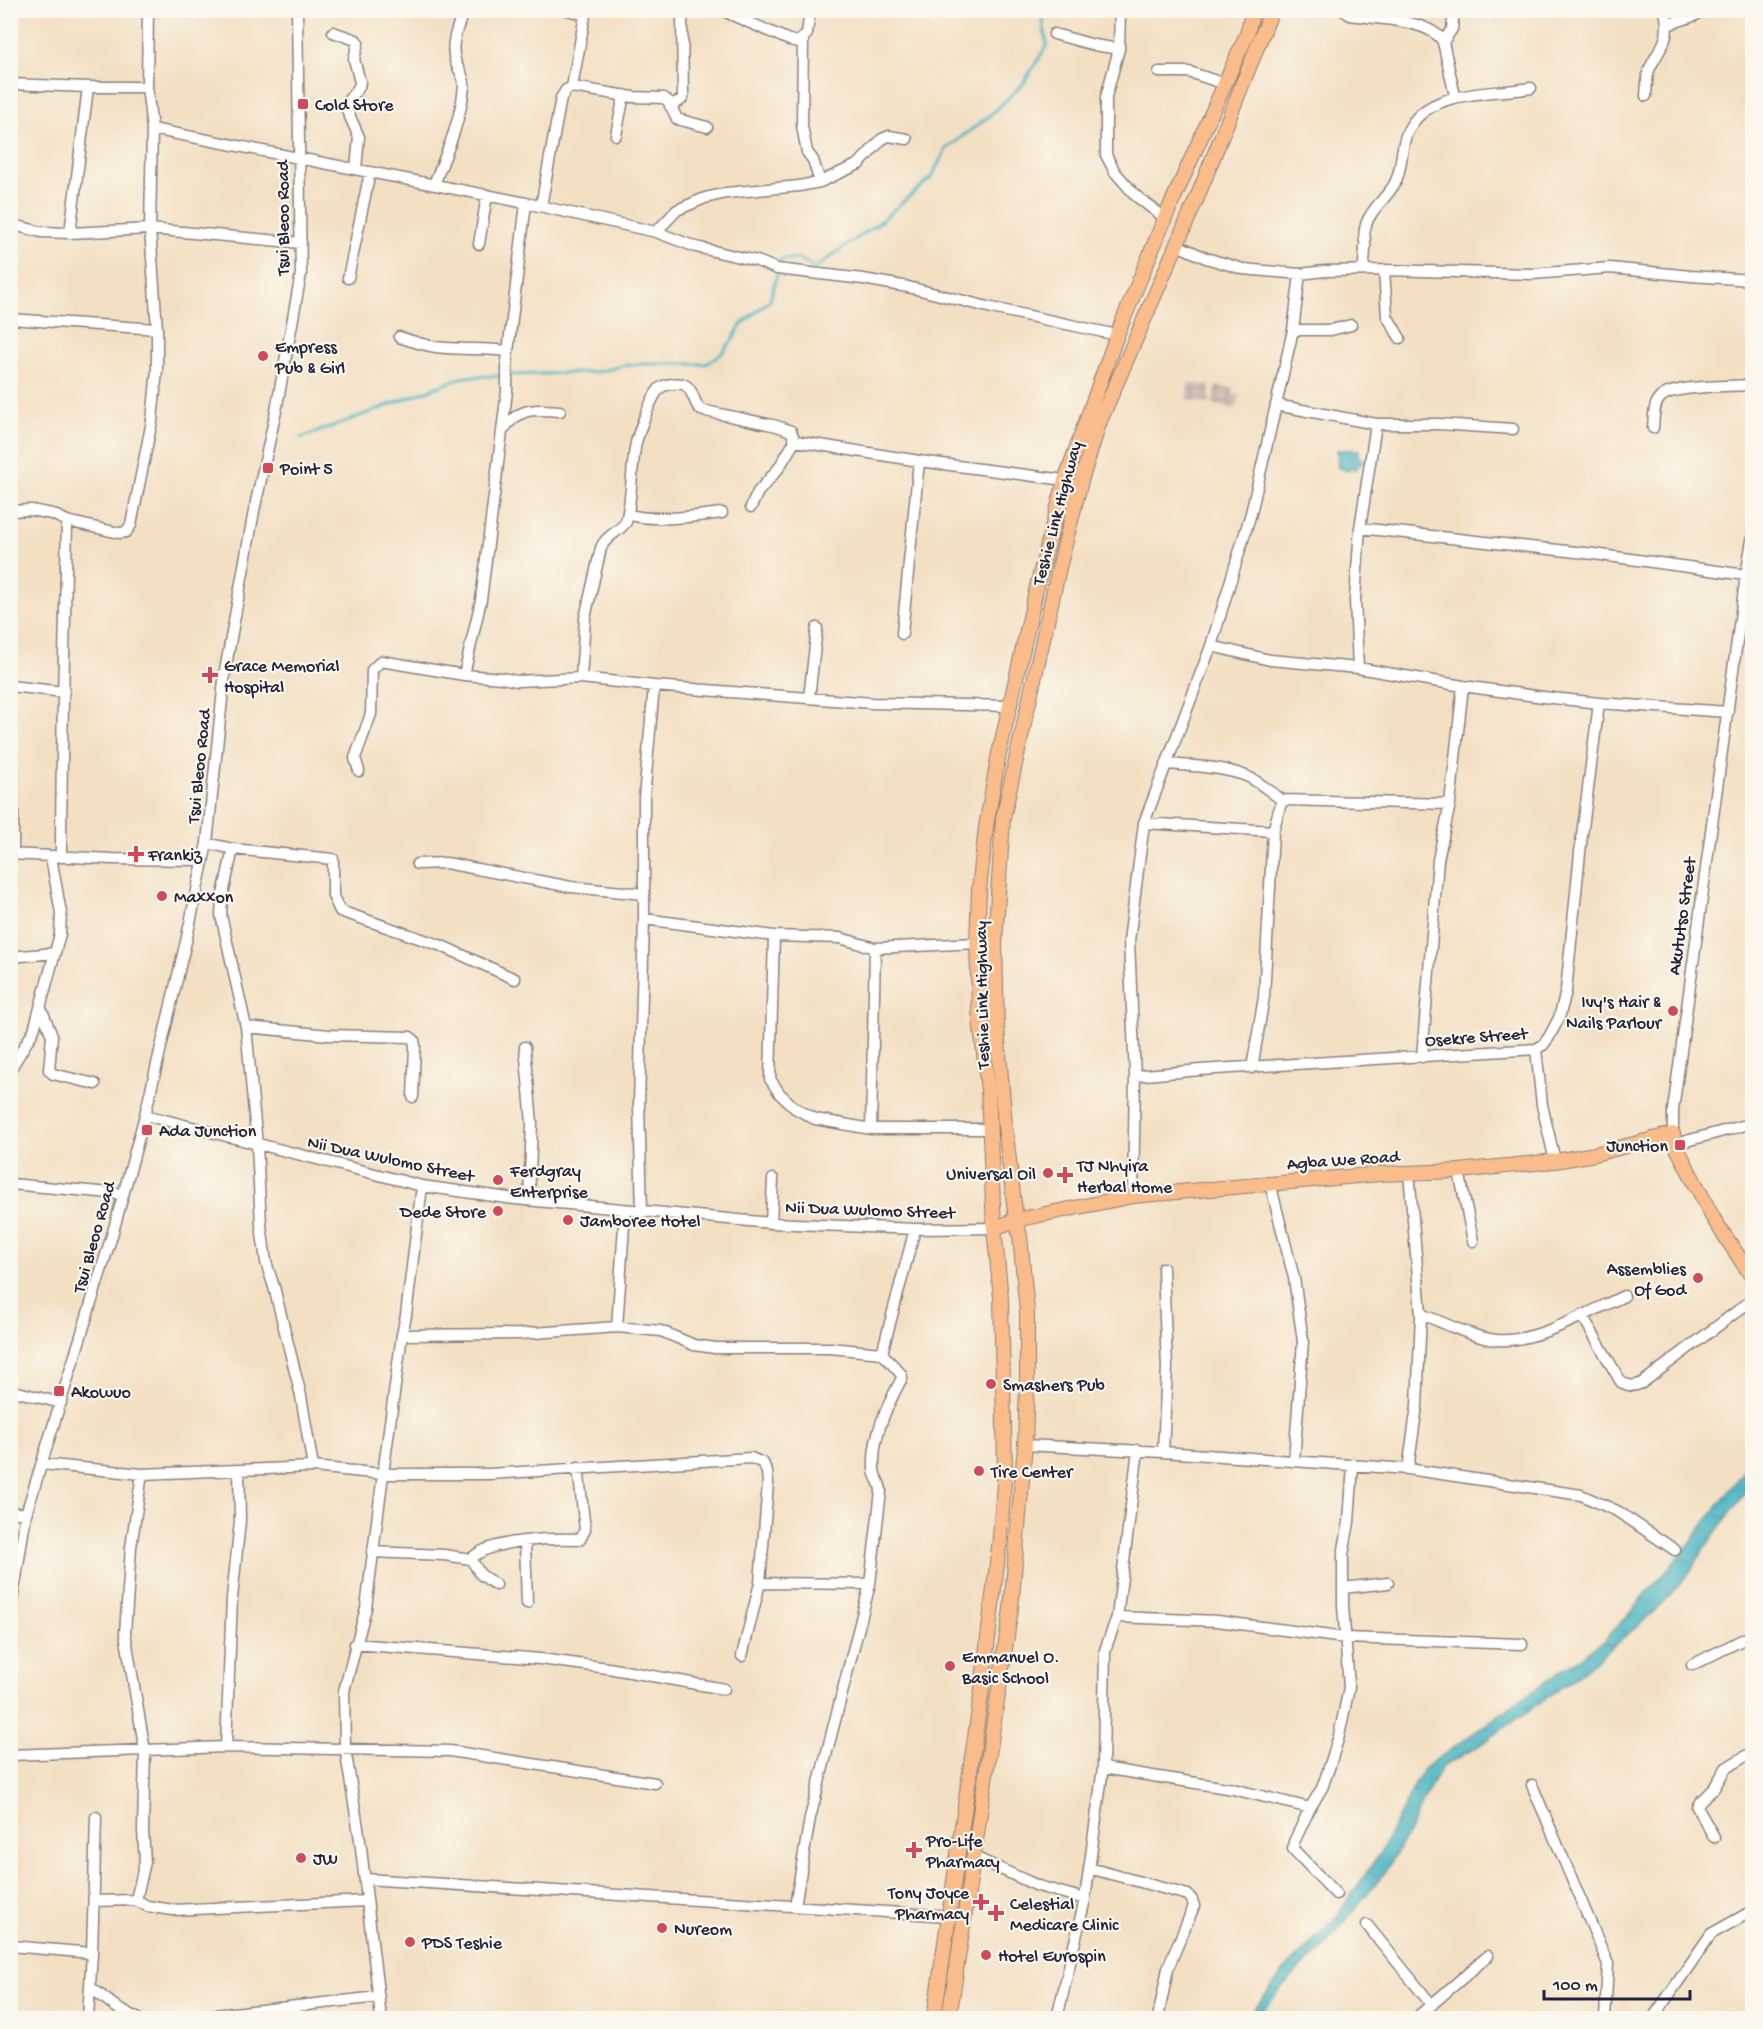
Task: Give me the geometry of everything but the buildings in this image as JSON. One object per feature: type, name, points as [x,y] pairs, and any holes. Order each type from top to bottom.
[{"type":"main road","name":"Teshie Link Highway","points":[[934,2019],[950,1916],[1000,1538],[1005,1437],[1001,1298],[994,1228],[990,1129],[979,1009],[976,943],[986,827],[998,758],[1038,582],[1065,480],[1117,335],[1165,218],[1247,34],[1253,10]]},
{"type":"main road","name":"Teshie Link Highway","points":[[949,2019],[1011,1609],[1025,1445],[1026,1312],[1020,1236],[1016,1220],[1005,1126],[997,1029],[995,942],[1003,818],[1059,568],[1081,481],[1100,421],[1239,97],[1272,10]]},
{"type":"main road","name":"Agba We Road","points":[[994,1228],[1016,1220],[1133,1196],[1409,1172],[1459,1171],[1555,1161],[1674,1139]]},
{"type":"main road","name":"Akututso Street","points":[[1674,1139],[1713,1218],[1752,1276]]},
{"type":"street","points":[[10,510],[31,510],[52,514],[67,521],[119,534],[126,532],[131,525],[152,421],[157,370],[157,329],[150,230],[152,129],[147,87],[148,10]]},
{"type":"street","name":"Tsui Bleoo Road","points":[[10,1616],[27,1514],[113,1232],[145,1115],[204,860],[225,671],[299,285],[301,243],[297,10]]},
{"type":"street","points":[[435,184],[459,117],[465,83],[455,62],[453,50],[455,33],[464,10]]},
{"type":"street","points":[[568,10],[585,13],[572,87]]},
{"type":"street","points":[[670,106],[683,97],[682,15],[685,10]]},
{"type":"street","points":[[721,10],[798,42],[807,34],[810,10]]},
{"type":"street","points":[[1120,10],[1119,49],[1106,97],[1106,155],[1115,172],[1136,196],[1165,218]]},
{"type":"street","points":[[1343,10],[1350,15],[1410,23],[1432,30],[1443,42],[1455,96]]},
{"type":"street","points":[[1443,42],[1452,29],[1454,10]]},
{"type":"street","points":[[1646,96],[1648,72],[1666,41],[1665,10]]},
{"type":"street","points":[[1667,25],[1696,15],[1702,10]]},
{"type":"street","points":[[333,32],[356,40],[358,43],[354,59],[360,82],[359,87],[347,102],[346,110],[359,137],[356,169]]},
{"type":"street","points":[[1054,34],[1119,49]]},
{"type":"street","points":[[803,39],[802,126],[807,152],[813,160],[820,182]]},
{"type":"street","points":[[1160,72],[1189,72],[1225,84]]},
{"type":"street","points":[[10,84],[147,87]]},
{"type":"street","points":[[70,233],[88,87]]},
{"type":"street","points":[[542,206],[561,98],[566,90],[572,87],[624,96],[664,98],[669,102],[677,119],[707,127]]},
{"type":"street","points":[[1363,270],[1365,228],[1374,210],[1395,184],[1400,171],[1407,134],[1412,125],[1427,110],[1455,96],[1531,88]]},
{"type":"street","points":[[616,135],[624,96]]},
{"type":"street","points":[[152,129],[435,184],[656,231],[696,247],[757,261],[777,269],[863,279],[1117,335]]},
{"type":"street","points":[[656,231],[677,210],[705,198],[735,192],[820,182],[859,164],[882,139],[889,136],[907,139]]},
{"type":"street","points":[[348,278],[370,172]]},
{"type":"street","points":[[479,244],[487,195]]},
{"type":"street","points":[[464,675],[481,600],[507,391],[508,355],[526,203]]},
{"type":"street","points":[[10,224],[41,232],[150,230],[301,243]]},
{"type":"street","points":[[1177,245],[1206,258],[1243,269],[1300,274],[1363,270],[1532,274],[1610,268],[1752,280]]},
{"type":"street","points":[[1384,270],[1387,316],[1400,338]]},
{"type":"street","points":[[1133,1196],[1135,1076],[1129,940],[1144,824],[1211,646],[1251,513],[1293,330],[1300,274]]},
{"type":"street","points":[[10,319],[157,329]]},
{"type":"street","points":[[1293,330],[1331,330],[1351,325]]},
{"type":"street","points":[[399,337],[438,348],[489,348],[508,355]]},
{"type":"street","points":[[581,678],[585,618],[601,548],[607,537],[621,530],[628,514],[637,438],[660,388],[683,384],[688,388],[701,410],[777,426],[791,431],[795,441]]},
{"type":"street","points":[[1653,428],[1656,405],[1661,396],[1672,391],[1752,385]]},
{"type":"street","points":[[1276,405],[1376,424],[1439,424],[1513,429]]},
{"type":"street","points":[[502,432],[512,419],[521,413],[533,410],[560,411]]},
{"type":"street","points":[[1358,668],[1355,599],[1360,528],[1376,424]]},
{"type":"street","points":[[795,441],[919,461],[1065,480]]},
{"type":"street","points":[[751,507],[758,492],[778,469],[795,441]]},
{"type":"street","points":[[902,634],[919,461]]},
{"type":"street","points":[[628,514],[636,517],[687,517],[722,513]]},
{"type":"street","points":[[10,1070],[32,1036],[60,934],[61,913],[56,857],[64,692],[67,521]]},
{"type":"street","points":[[1360,528],[1594,554],[1746,575]]},
{"type":"street","name":"Akututso Street","points":[[1674,1139],[1673,1110],[1752,540]]},
{"type":"street","points":[[1740,622],[1752,623]]},
{"type":"street","points":[[809,698],[817,628]]},
{"type":"street","points":[[1211,646],[1270,660],[1358,668],[1463,686],[1599,703],[1728,712]]},
{"type":"street","points":[[359,771],[355,758],[369,721],[372,670],[381,661],[464,675],[532,682],[581,678],[872,703],[1011,706]]},
{"type":"street","points":[[10,686],[64,692]]},
{"type":"street","points":[[642,1212],[639,1105],[644,920],[644,798],[654,686]]},
{"type":"street","points":[[1422,1057],[1438,860],[1450,804],[1463,686]]},
{"type":"street","name":"Osekre Street","points":[[1135,1076],[1536,1049],[1543,1045],[1559,1018],[1566,992],[1581,843],[1599,703]]},
{"type":"street","points":[[1167,764],[1210,767],[1239,773],[1260,784],[1282,800],[1450,804]]},
{"type":"street","points":[[12,767],[12,854],[204,860]]},
{"type":"street","points":[[1252,1068],[1264,997],[1273,831],[1282,800]]},
{"type":"street","points":[[1144,824],[1273,831]]},
{"type":"street","points":[[207,843],[233,849],[333,859],[333,896],[340,911],[442,946],[515,979]]},
{"type":"street","points":[[233,849],[222,899],[221,915],[246,1027],[257,1145],[261,1225],[266,1262],[301,1396],[313,1467]]},
{"type":"street","points":[[417,864],[446,863],[571,887],[644,894]]},
{"type":"street","points":[[644,920],[774,936],[840,938],[875,948],[976,943]]},
{"type":"street","points":[[774,936],[770,1079],[780,1094],[795,1108],[815,1119],[871,1129],[990,1129]]},
{"type":"street","points":[[871,1129],[875,948]]},
{"type":"street","points":[[10,957],[55,953]]},
{"type":"street","points":[[41,1008],[52,1036],[49,1070],[53,1074],[95,1084]]},
{"type":"street","points":[[246,1027],[329,1035],[410,1037],[414,1040],[415,1046],[413,1097]]},
{"type":"street","points":[[525,1047],[532,1123],[529,1200]]},
{"type":"street","points":[[1536,1049],[1542,1105],[1555,1161]]},
{"type":"street","name":"Nii Dua Wulomo Street","points":[[145,1115],[422,1186],[625,1211],[771,1223],[915,1229],[994,1228]]},
{"type":"street","points":[[1674,1139],[1746,1125]]},
{"type":"street","points":[[1459,1171],[1473,1241]]},
{"type":"street","points":[[1408,1469],[1417,1406],[1421,1314],[1409,1172]]},
{"type":"street","points":[[771,1223],[772,1179]]},
{"type":"street","points":[[1270,1183],[1294,1278],[1303,1341],[1294,1461]]},
{"type":"street","points":[[10,1184],[122,1194]]},
{"type":"street","points":[[381,2019],[365,1879],[345,1748],[344,1691],[366,1608],[402,1335],[408,1306],[422,1186]]},
{"type":"street","points":[[617,1327],[625,1211]]},
{"type":"street","points":[[882,1353],[915,1229]]},
{"type":"street","points":[[1163,1268],[1167,1368],[1163,1452]]},
{"type":"street","points":[[1421,1314],[1497,1340],[1532,1337],[1624,1296]]},
{"type":"street","points":[[1582,1315],[1621,1382],[1628,1386],[1635,1386],[1752,1300]]},
{"type":"street","points":[[402,1335],[520,1334],[617,1327],[661,1331],[694,1345],[715,1348],[822,1347],[882,1353],[901,1374],[902,1378],[882,1420],[874,1460],[874,1471],[881,1484],[881,1491],[870,1584],[810,1818],[795,1906]]},
{"type":"street","points":[[10,1390],[61,1403]]},
{"type":"street","points":[[1025,1445],[1353,1464],[1408,1469],[1581,1495],[1617,1511],[1675,1550]]},
{"type":"street","points":[[1058,2019],[1089,1868],[1103,1768],[1105,1650],[1117,1617],[1138,1450]]},
{"type":"street","points":[[42,1464],[142,1474],[313,1467],[383,1474],[489,1474],[751,1458],[763,1463],[768,1483],[760,1583],[742,1656]]},
{"type":"street","points":[[1336,1894],[1293,1849],[1294,1842],[1322,1788],[1329,1768],[1339,1736],[1349,1688],[1342,1605],[1343,1555],[1349,1522],[1353,1464]]},
{"type":"street","points":[[471,1559],[491,1546],[548,1538],[580,1539],[585,1530],[578,1467]]},
{"type":"street","points":[[226,1747],[232,1598],[240,1521],[239,1470]]},
{"type":"street","points":[[136,1900],[145,1862],[143,1830],[145,1751],[125,1633],[131,1547],[142,1474]]},
{"type":"street","points":[[10,1512],[27,1514]]},
{"type":"street","points":[[525,1542],[527,1603]]},
{"type":"street","points":[[372,1552],[444,1555],[471,1559]]},
{"type":"street","points":[[471,1559],[480,1574],[496,1585]]},
{"type":"street","points":[[760,1583],[870,1584]]},
{"type":"street","points":[[1343,1588],[1388,1583]]},
{"type":"street","points":[[1117,1617],[1217,1620],[1345,1638],[1522,1644]]},
{"type":"street","points":[[1692,1665],[1752,1635]]},
{"type":"street","points":[[355,1644],[540,1659],[608,1668],[724,1689]]},
{"type":"street","points":[[10,1755],[226,1747],[450,1751],[655,1783]]},
{"type":"street","points":[[1714,1837],[1697,1808],[1714,1788],[1726,1768],[1752,1752]]},
{"type":"street","points":[[1103,1768],[1233,1789],[1310,1808]]},
{"type":"street","points":[[1532,1785],[1608,1964],[1605,2019]]},
{"type":"street","points":[[88,2019],[96,1817]]},
{"type":"street","points":[[972,1856],[1038,1886],[1084,1899]]},
{"type":"street","points":[[1089,1868],[1188,1895],[1192,1900],[1194,1906],[1168,1968],[1158,2019]]},
{"type":"street","points":[[365,1879],[950,1916]]},
{"type":"street","points":[[94,1901],[136,1900],[147,1906],[173,1910],[366,1901]]},
{"type":"street","points":[[1653,2019],[1711,1934],[1752,1911]]},
{"type":"street","points":[[1367,1925],[1432,2005]]},
{"type":"street","points":[[10,1946],[92,1953]]},
{"type":"street","points":[[1416,2019],[1488,1956]]},
{"type":"street","points":[[90,1987],[120,2010],[137,2019]]},
{"type":"street","points":[[187,2019],[379,1997]]},
{"type":"shaded area","points":[[1188,383],[1210,385],[1210,403],[1187,400]]},
{"type":"shaded area","points":[[1216,386],[1233,389],[1233,394],[1239,395],[1236,410],[1212,404]]},
{"type":"water","points":[[1337,450],[1359,450],[1358,456],[1363,460],[1362,464],[1357,466],[1357,469],[1349,471],[1338,468]]},
{"type":"water","points":[[1752,1449],[1752,1483],[1689,1573],[1657,1610],[1575,1678],[1477,1747],[1442,1767],[1385,1872],[1327,1944],[1261,2010],[1258,2018],[1247,2018],[1289,1965],[1335,1919],[1380,1853],[1423,1769],[1606,1639],[1683,1552],[1745,1470]]},
{"type":"waterway","points":[[511,375],[596,372],[627,365],[706,364],[721,354],[741,325],[770,300],[781,259],[799,259],[815,268],[877,224],[931,178],[946,149],[988,117],[1023,84],[1047,45],[1041,10]]},
{"type":"waterway","points":[[301,438],[464,377],[504,376]]},
{"type":"waterway","points":[[1257,2018],[1276,1994]]},
{"type":"place","name":"Cold Store","points":[[303,104]]},
{"type":"place","name":"Empress Pub & Girl","points":[[263,356]]},
{"type":"place","name":"Point 5","points":[[268,468]]},
{"type":"place","name":"Grace Memorial Hospital","points":[[210,675]]},
{"type":"place","name":"Frankiz","points":[[136,854]]},
{"type":"place","name":"Maxxon","points":[[162,896]]},
{"type":"place","name":"Ivy's Hair & Nails Parlour","points":[[1673,1011]]},
{"type":"place","name":"Ada Junction","points":[[147,1130]]},
{"type":"place","name":"Junction","points":[[1680,1145]]},
{"type":"place","name":"Universal Oil","points":[[1048,1173]]},
{"type":"place","name":"TJ Nhyira Herbal Home","points":[[1065,1175]]},
{"type":"place","name":"Ferdgray Enterprise","points":[[498,1180]]},
{"type":"place","name":"Dede Store","points":[[498,1211]]},
{"type":"place","name":"Jamboree Hotel","points":[[568,1220]]},
{"type":"place","name":"Assemblies Of God","points":[[1698,1278]]},
{"type":"place","name":"Smashers Pub","points":[[991,1384]]},
{"type":"place","name":"Akowuo","points":[[59,1391]]},
{"type":"place","name":"Tire Center","points":[[979,1471]]},
{"type":"place","name":"Emmanuel O. Basic School","points":[[950,1666]]},
{"type":"place","name":"Pro-Life Pharmacy","points":[[914,1850]]},
{"type":"place","name":"JW","points":[[301,1858]]},
{"type":"place","name":"Tony Joyce Pharmacy","points":[[981,1902]]},
{"type":"place","name":"Celestial Medicare Clinic","points":[[996,1913]]},
{"type":"place","name":"Nureom","points":[[662,1928]]},
{"type":"place","name":"PDS Teshie","points":[[410,1942]]},
{"type":"place","name":"Hotel Eurospin","points":[[986,1955]]}]
